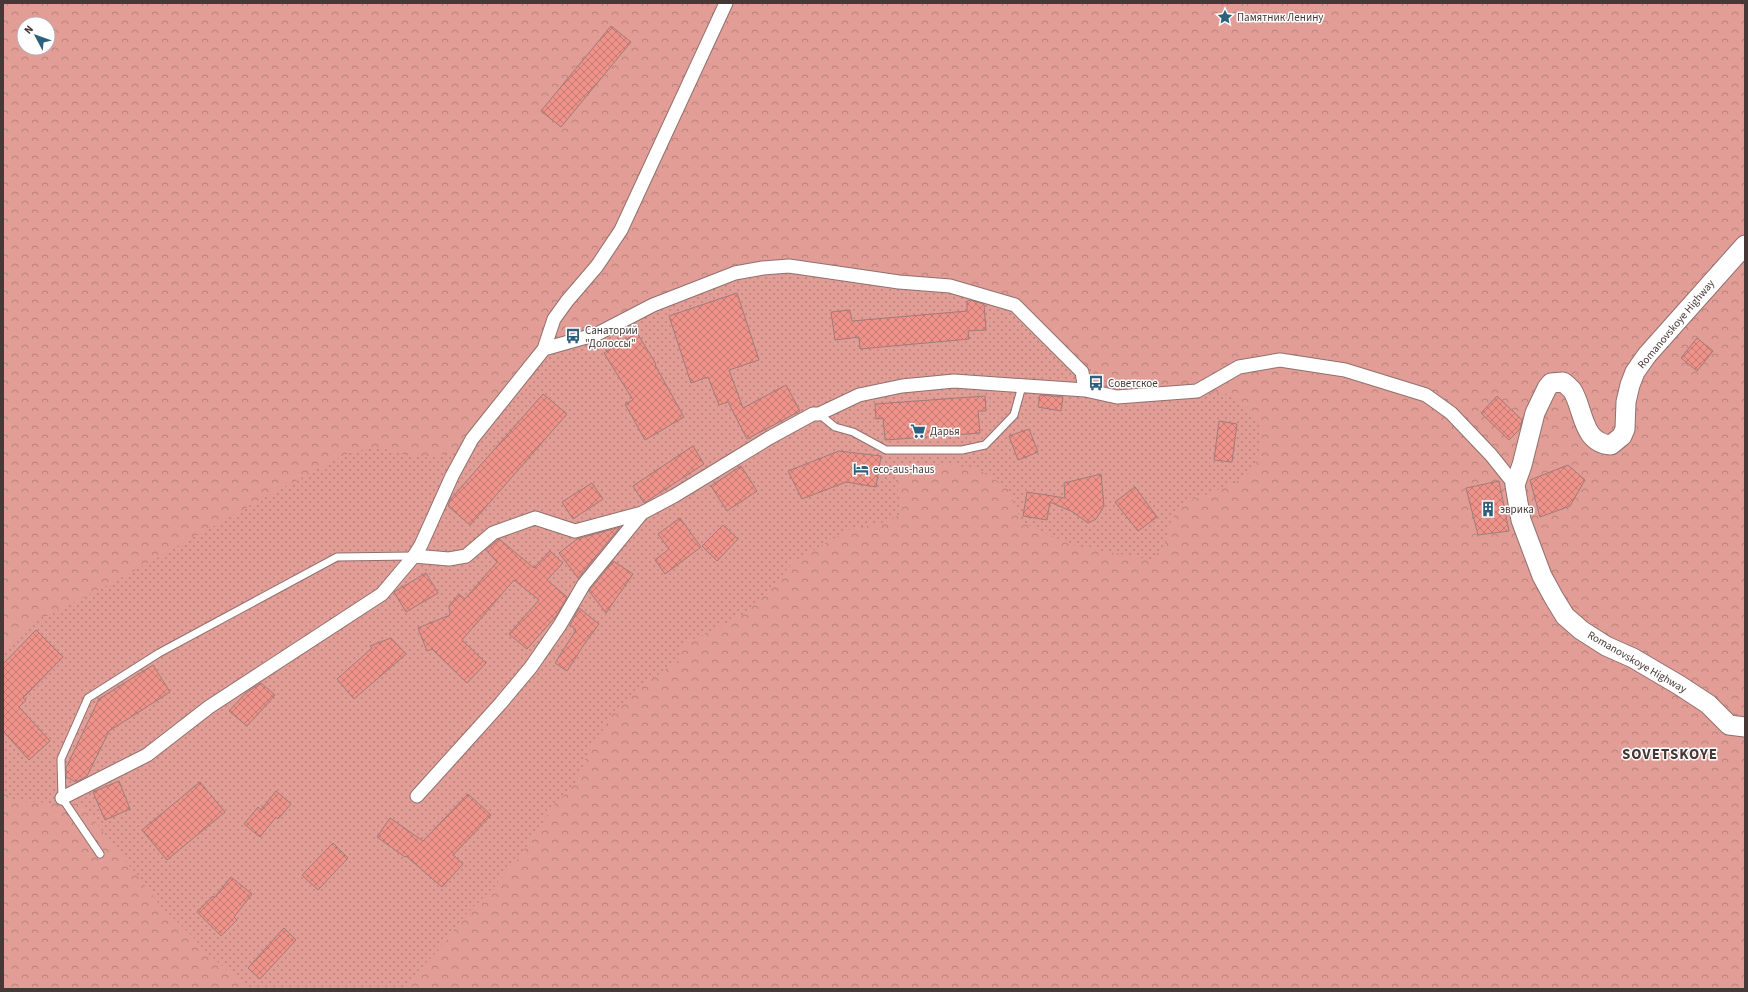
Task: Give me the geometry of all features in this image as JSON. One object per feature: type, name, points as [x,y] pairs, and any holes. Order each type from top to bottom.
[{"type":"street","points":[[62,798],[147,755],[209,707],[382,594],[414,556],[421,545],[452,476],[472,438],[544,349],[554,319],[567,301],[597,266],[621,230],[726,3]]},
{"type":"street","name":"Romanovskoye Highway","points":[[1745,245],[1647,355],[1635,372],[1626,402],[1625,429],[1622,436],[1611,445],[1604,444],[1589,432],[1581,418],[1575,397],[1567,385],[1562,382],[1551,383],[1535,413],[1522,465],[1515,485],[1521,520],[1531,548],[1542,576],[1565,616],[1580,630],[1600,642],[1633,658],[1708,704],[1729,726],[1745,727]]},
{"type":"street","points":[[544,349],[597,334],[653,305],[735,273],[763,268],[788,266],[900,282],[950,286],[1015,305],[1082,372],[1085,390]]},
{"type":"street","points":[[414,556],[449,559],[466,556],[493,533],[535,518],[575,531],[642,513],[674,496],[812,414],[819,414],[859,395],[902,386],[954,381],[1085,390],[1117,397],[1197,391],[1239,367],[1280,360],[1345,370],[1426,395],[1451,413],[1491,455],[1515,485]]},
{"type":"street","points":[[417,796],[501,703],[531,667],[560,625],[584,584],[642,513]]},
{"type":"lane","points":[[819,414],[835,427],[852,432],[886,450],[962,450],[985,445],[1014,415],[1022,386]]},
{"type":"lane","points":[[100,854],[62,798],[61,759],[88,698],[159,653],[337,557],[414,556]]},
{"type":"green space","points":[[3,3],[1745,3],[1745,989],[3,989]]},
{"type":"green space","points":[[3,3],[1745,3],[1745,989],[402,989],[447,940],[464,916],[491,890],[517,860],[555,804],[575,784],[594,740],[604,729],[611,714],[642,686],[679,660],[682,643],[703,635],[746,613],[769,591],[794,561],[851,529],[881,523],[902,514],[894,469],[927,464],[948,464],[979,470],[1007,487],[1022,522],[1071,545],[1152,560],[1166,543],[1171,521],[1182,504],[1235,483],[1253,469],[1261,449],[1260,427],[1248,408],[1227,394],[1200,392],[1155,399],[1104,381],[1051,333],[993,293],[979,286],[943,278],[923,279],[774,262],[596,329],[545,343],[472,434],[454,451],[431,458],[411,456],[376,447],[348,453],[260,500],[114,582],[35,622],[3,651]]},
{"type":"green space","points":[[3,793],[17,801],[49,804],[73,794],[160,905],[193,937],[206,952],[249,989],[3,989]]},
{"type":"building","points":[[611,26],[631,42],[561,127],[541,111]]},
{"type":"building","points":[[737,293],[759,360],[729,370],[743,408],[786,385],[800,411],[747,439],[728,402],[719,405],[708,377],[691,383],[669,316]]},
{"type":"building","points":[[970,300],[984,304],[986,330],[968,331],[969,339],[860,349],[859,337],[835,340],[831,312],[850,310],[852,321],[967,311],[967,301]]},
{"type":"building","points":[[637,333],[656,364],[655,365],[684,417],[645,440],[625,404],[633,400],[604,353]]},
{"type":"building","points":[[1697,338],[1713,351],[1697,371],[1681,358]]},
{"type":"building","points":[[543,394],[567,414],[470,525],[448,506],[450,500]]},
{"type":"building","points":[[1040,395],[1063,397],[1061,411],[1038,407]]},
{"type":"building","points":[[985,396],[986,411],[978,411],[980,433],[885,440],[883,418],[876,419],[875,404]]},
{"type":"building","points":[[1497,396],[1522,420],[1520,429],[1509,440],[1481,413]]},
{"type":"building","points":[[1219,421],[1237,424],[1232,462],[1214,460]]},
{"type":"building","points":[[1029,429],[1038,452],[1018,460],[1009,436]]},
{"type":"building","points":[[693,446],[704,464],[644,503],[633,486]]},
{"type":"building","points":[[839,451],[881,456],[876,487],[846,482],[802,499],[788,471]]},
{"type":"building","points":[[1568,465],[1585,480],[1570,506],[1540,517],[1530,480]]},
{"type":"building","points":[[741,466],[757,491],[727,511],[711,486]]},
{"type":"building","points":[[1101,474],[1104,506],[1096,519],[1088,523],[1073,512],[1050,502],[1047,520],[1023,516],[1027,492],[1065,498],[1064,483]]},
{"type":"building","name":"эврика","points":[[1499,481],[1509,531],[1478,535],[1466,488]]},
{"type":"building","points":[[592,483],[603,499],[573,519],[562,502]]},
{"type":"building","points":[[1135,487],[1157,517],[1138,531],[1115,502]]},
{"type":"building","points":[[680,518],[701,547],[665,574],[655,560],[669,549],[658,534]]},
{"type":"building","points":[[723,525],[738,539],[717,561],[702,546]]},
{"type":"building","points":[[620,527],[578,578],[559,553],[577,539]]},
{"type":"building","points":[[499,539],[534,568],[550,551],[563,563],[547,580],[567,597],[557,615],[527,649],[509,634],[539,600],[514,580],[462,640],[486,663],[467,683],[432,649],[427,651],[418,628],[450,615],[449,606],[459,594],[465,599],[497,562],[486,550]]},
{"type":"building","points":[[613,561],[633,574],[606,613],[589,591]]},
{"type":"building","points":[[426,573],[438,593],[406,612],[394,592]]},
{"type":"building","points":[[579,608],[599,624],[567,671],[555,663],[576,630],[570,625]]},
{"type":"building","points":[[36,630],[63,657],[23,698],[26,700],[19,707],[50,741],[29,760],[3,731],[3,664]]},
{"type":"building","points":[[391,638],[406,654],[354,699],[337,679],[372,648],[370,646]]},
{"type":"building","points":[[153,665],[170,692],[109,731],[87,776],[76,782],[66,777],[66,768],[99,699]]},
{"type":"building","points":[[261,683],[275,695],[247,726],[229,711],[246,693]]},
{"type":"building","points":[[119,781],[130,809],[105,820],[93,792]]},
{"type":"building","points":[[200,782],[225,812],[167,860],[142,830]]},
{"type":"building","points":[[276,791],[291,804],[278,819],[276,817],[260,837],[244,824],[258,807],[261,810]]},
{"type":"building","points":[[468,794],[491,815],[453,855],[463,864],[442,887],[406,856],[405,857],[377,837],[390,818],[423,841]]},
{"type":"building","points":[[333,843],[348,858],[318,890],[302,875]]},
{"type":"building","points":[[231,877],[252,894],[234,917],[237,920],[221,936],[197,912],[213,896],[214,898]]},
{"type":"building","points":[[284,928],[296,940],[260,979],[248,968]]},
{"type":"place","name":"Памятник Ленину","points":[[1225,17]]},
{"type":"place","name":"Санаторий \"Долоссы\"","points":[[573,336]]},
{"type":"place","name":"Советское","points":[[1096,383]]},
{"type":"place","name":"Дарья","points":[[918,431]]},
{"type":"place","name":"eco-aus-haus","points":[[861,469]]},
{"type":"place","name":"эврика","points":[[1488,509]]},
{"type":"district","name":"SOVETSKOYE","points":[[1670,754]]}]
